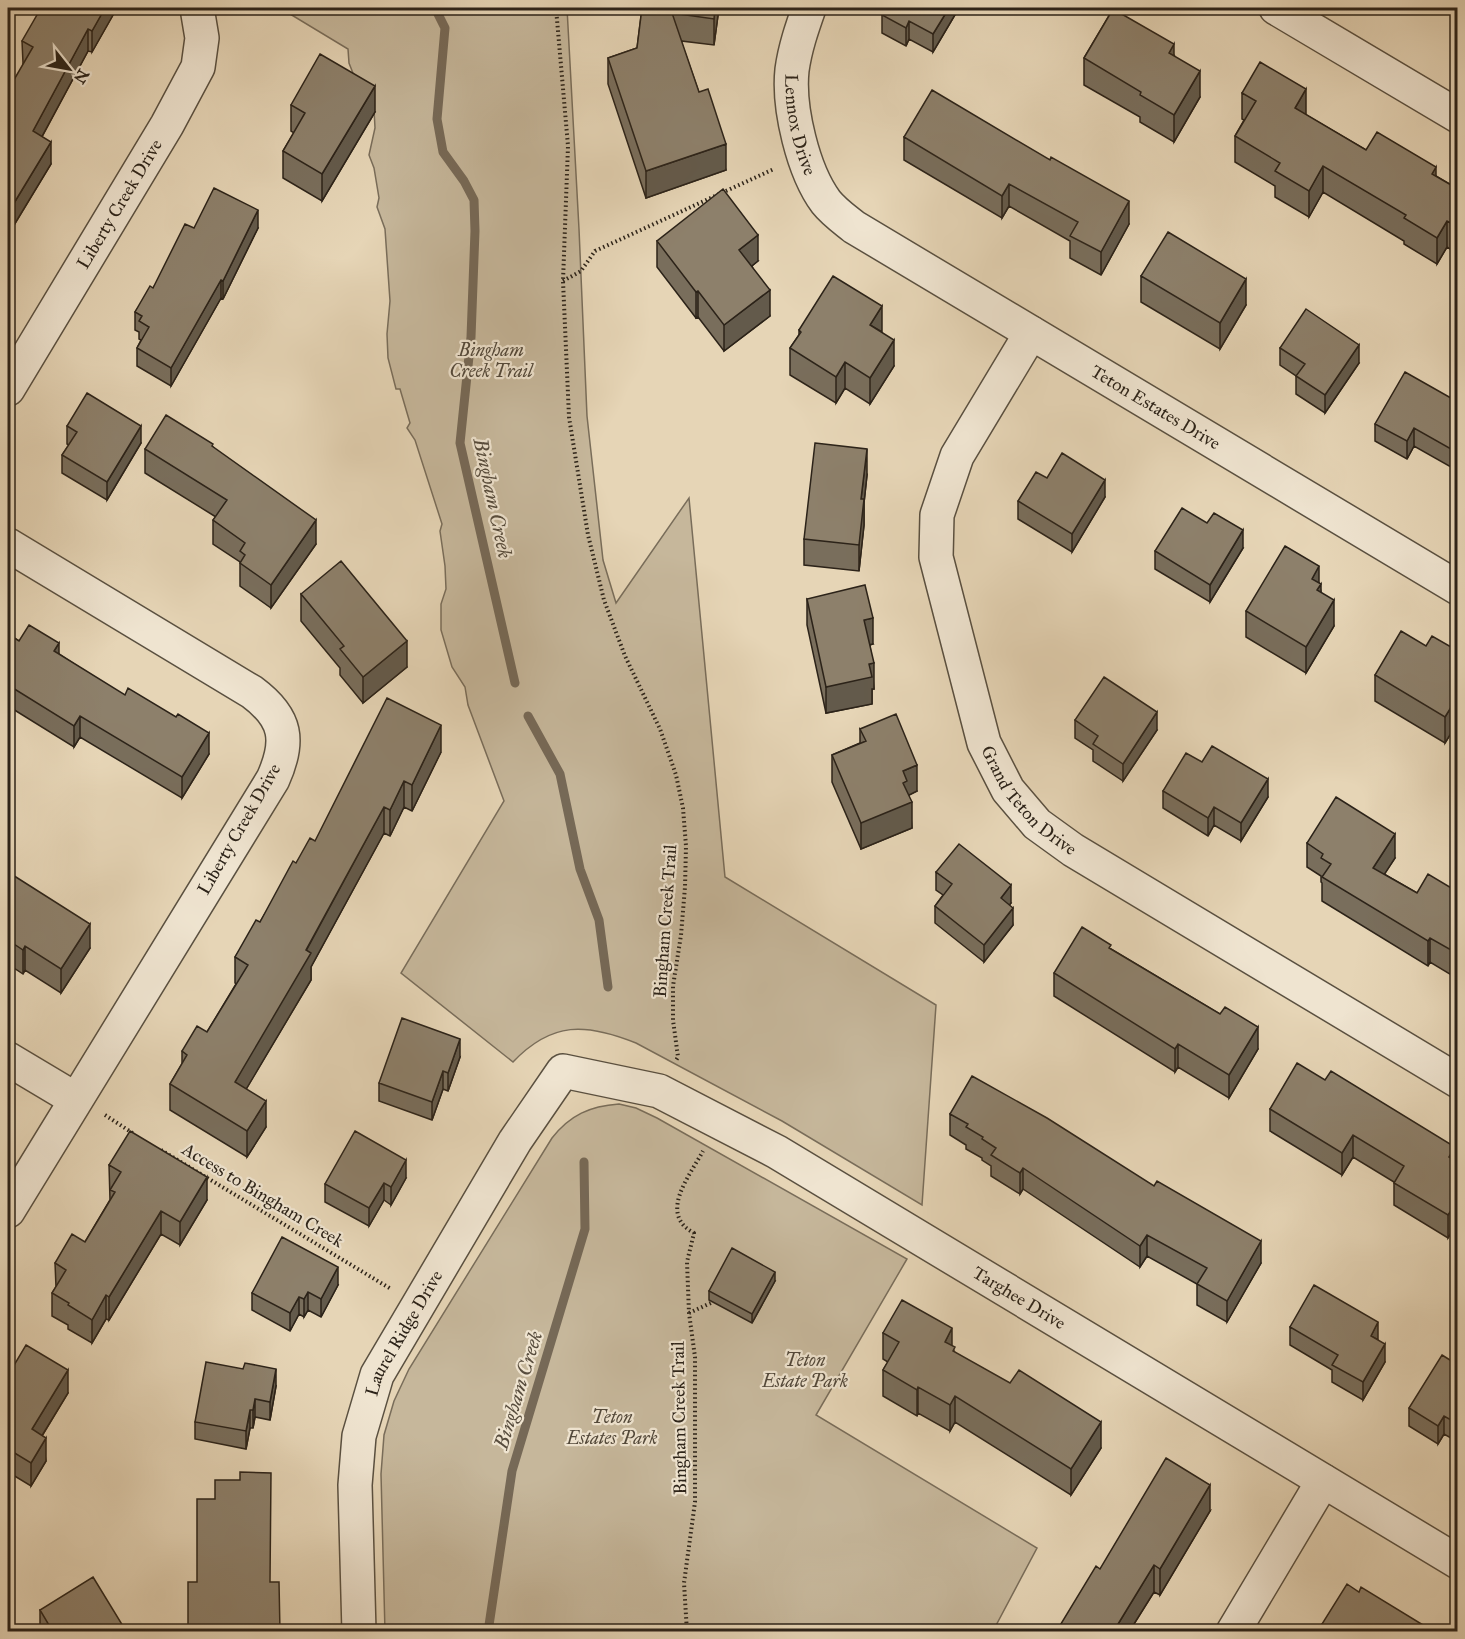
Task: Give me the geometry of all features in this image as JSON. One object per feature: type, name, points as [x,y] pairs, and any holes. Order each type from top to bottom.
[{"type":"street","name":"Liberty Creek Drive","points":[[8,389],[167,125],[198,67],[202,38],[197,8]]},
{"type":"street","name":"Lennox Drive","points":[[809,8],[795,50],[792,97],[805,156],[817,188],[839,216],[854,226]]},
{"type":"street","points":[[1276,8],[1458,116]]},
{"type":"street","name":"Teton Estates Drive","points":[[854,226],[1458,588]]},
{"type":"street","name":"Grand Teton Drive","points":[[1031,333],[957,456],[937,515],[936,557],[984,743],[1008,790],[1037,824],[1073,850],[1458,1081]]},
{"type":"street","name":"Liberty Creek Drive","points":[[8,545],[252,692],[277,716],[283,730],[284,747],[273,779],[8,1211]]},
{"type":"street","points":[[8,1059],[75,1099]]},
{"type":"street","name":"Laurel Ridge Drive","points":[[359,1632],[355,1485],[359,1436],[377,1376],[514,1141],[563,1071]]},
{"type":"street","name":"Targhee Drive","points":[[563,1071],[659,1091],[777,1152],[1458,1562]]},
{"type":"street","points":[[1233,1632],[1323,1481]]},
{"type":"path","name":"Bingham Creek Trail","points":[[556,8],[568,146],[563,281],[569,417],[588,535],[604,600],[625,656],[660,729],[676,775],[682,808],[686,846],[685,888],[673,986],[673,1020],[678,1058],[674,1063]]},
{"type":"path","points":[[563,281],[581,270],[595,251],[805,156]]},
{"type":"path","points":[[104,1114],[135,1136]]},
{"type":"path","name":"Access to Bingham Creek","points":[[154,1146],[418,1304]]},
{"type":"path","name":"Bingham Creek Trail","points":[[687,1632],[684,1583],[695,1502],[695,1356],[688,1313],[687,1262],[694,1233],[681,1224],[676,1208],[677,1199],[705,1147]]},
{"type":"path","points":[[688,1313],[713,1302]]},
{"type":"green space","points":[[280,8],[567,8],[587,416],[603,560],[616,603],[689,498],[725,877],[936,1005],[922,1205],[782,1121],[636,1043],[618,1036],[585,1029],[556,1033],[527,1049],[513,1062],[401,973],[504,801],[468,705],[465,687],[452,667],[441,630],[441,604],[446,589],[440,531],[442,524],[415,440],[407,428],[410,423],[400,389],[396,389],[388,358],[387,334],[390,301],[385,229],[377,207],[379,198],[374,168],[369,155],[375,128],[374,109],[358,86],[349,63],[348,49]]},
{"type":"green space","name":"Teton Estates Park","points":[[619,1104],[636,1108],[657,1118],[907,1259],[816,1415],[1037,1548],[993,1631],[385,1632],[381,1474],[384,1435],[394,1401],[409,1369],[552,1138],[566,1123],[581,1113]]},
{"type":"building","points":[[41,8],[105,8],[92,31],[88,29],[33,131],[51,142],[8,213],[8,90],[33,47],[22,41]]},
{"type":"building","points":[[642,8],[715,8],[714,19],[672,13],[699,92],[708,89],[726,144],[646,171],[608,58],[637,48]]},
{"type":"building","points":[[886,8],[949,8],[933,34],[909,21],[906,28],[882,15]]},
{"type":"building","points":[[1113,9],[1174,44],[1169,53],[1200,71],[1174,115],[1084,58]]},
{"type":"building","points":[[320,54],[375,86],[322,174],[283,151],[305,113],[291,105]]},
{"type":"building","points":[[1260,62],[1306,89],[1295,108],[1366,150],[1377,132],[1436,167],[1432,174],[1458,189],[1458,227],[1447,221],[1437,238],[1404,218],[1406,215],[1323,166],[1309,191],[1275,171],[1280,163],[1235,136],[1256,101],[1242,93]]},
{"type":"building","points":[[932,90],[1050,160],[1051,157],[1129,201],[1101,252],[1070,236],[1078,222],[1009,184],[1002,196],[904,137]]},
{"type":"building","points":[[214,188],[258,210],[223,281],[221,280],[171,368],[137,348],[149,327],[139,321],[142,316],[135,312],[150,286],[153,288],[185,224],[194,228]]},
{"type":"building","points":[[723,189],[758,235],[739,250],[770,290],[724,325],[657,241]]},
{"type":"building","points":[[1168,232],[1246,279],[1220,323],[1141,276]]},
{"type":"building","points":[[833,276],[882,306],[870,325],[894,340],[870,378],[845,362],[836,377],[790,348]]},
{"type":"building","points":[[1306,309],[1359,345],[1325,395],[1296,376],[1305,364],[1280,348]]},
{"type":"building","points":[[1405,372],[1458,402],[1458,453],[1414,428],[1407,441],[1375,424]]},
{"type":"building","points":[[87,393],[141,426],[107,482],[62,455],[77,432],[67,426]]},
{"type":"building","points":[[166,415],[213,444],[212,446],[316,520],[271,585],[240,563],[245,555],[240,551],[245,543],[213,520],[227,500],[145,449]]},
{"type":"building","points":[[815,443],[867,449],[861,499],[864,499],[859,545],[804,539]]},
{"type":"building","points":[[1062,453],[1105,480],[1072,534],[1018,501],[1036,472],[1047,478]]},
{"type":"building","points":[[1182,508],[1207,523],[1214,513],[1243,530],[1210,585],[1155,551]]},
{"type":"building","points":[[1285,546],[1319,566],[1312,579],[1321,584],[1317,590],[1334,600],[1306,647],[1246,611]]},
{"type":"building","points":[[341,561],[407,641],[363,677],[340,649],[344,646],[301,594]]},
{"type":"building","points":[[865,585],[873,618],[864,620],[874,663],[869,664],[872,677],[826,687],[807,599]]},
{"type":"building","points":[[29,625],[59,643],[54,651],[125,695],[128,688],[176,717],[178,714],[209,733],[182,777],[80,716],[74,726],[8,685],[8,634],[19,641]]},
{"type":"building","points":[[1401,631],[1426,646],[1432,636],[1458,651],[1458,696],[1445,717],[1375,675]]},
{"type":"building","points":[[1104,677],[1157,712],[1123,764],[1093,744],[1098,736],[1075,720]]},
{"type":"building","points":[[387,698],[441,725],[412,785],[404,781],[390,810],[384,807],[306,950],[311,953],[235,1082],[266,1101],[247,1131],[170,1084],[187,1055],[182,1051],[197,1026],[207,1032],[248,965],[235,957],[256,920],[260,922],[293,861],[296,863],[310,838],[315,841]]},
{"type":"building","points":[[896,714],[917,765],[903,771],[907,781],[903,783],[912,802],[861,823],[832,755],[866,741],[860,729]]},
{"type":"building","points":[[1212,746],[1268,779],[1241,823],[1214,807],[1208,818],[1163,791],[1186,753],[1202,762]]},
{"type":"building","points":[[1336,797],[1395,834],[1373,868],[1417,893],[1428,874],[1458,892],[1458,954],[1430,938],[1428,941],[1322,877],[1331,864],[1321,858],[1323,854],[1307,843]]},
{"type":"building","points":[[959,844],[1011,885],[1001,898],[1013,908],[984,945],[935,906],[952,884],[936,872]]},
{"type":"building","points":[[8,872],[90,924],[61,969],[25,946],[23,950],[8,940]]},
{"type":"building","points":[[1082,927],[1111,945],[1109,948],[1220,1014],[1225,1007],[1258,1027],[1229,1075],[1178,1044],[1175,1049],[1054,973]]},
{"type":"building","points":[[402,1018],[460,1039],[448,1073],[443,1071],[432,1102],[379,1083]]},
{"type":"building","points":[[1297,1063],[1325,1080],[1331,1071],[1455,1147],[1449,1157],[1458,1162],[1458,1200],[1448,1215],[1394,1183],[1404,1166],[1353,1135],[1342,1153],[1270,1109]]},
{"type":"building","points":[[972,1076],[1047,1118],[1154,1186],[1157,1181],[1261,1241],[1227,1301],[1197,1284],[1207,1268],[1147,1235],[1140,1246],[1023,1168],[1020,1173],[991,1155],[996,1148],[966,1127],[968,1124],[950,1114]]},
{"type":"building","points":[[130,1131],[207,1177],[180,1222],[161,1211],[109,1297],[106,1295],[92,1320],[52,1293],[66,1270],[55,1263],[72,1234],[85,1242],[115,1192],[110,1190],[121,1172],[109,1165]]},
{"type":"building","points":[[355,1131],[406,1160],[391,1187],[384,1183],[369,1208],[325,1184]]},
{"type":"building","points":[[282,1237],[338,1267],[321,1299],[308,1292],[304,1299],[299,1297],[290,1313],[252,1293]]},
{"type":"building","points":[[732,1248],[775,1272],[752,1314],[709,1291]]},
{"type":"building","points":[[1314,1285],[1378,1322],[1371,1336],[1385,1344],[1363,1382],[1332,1365],[1338,1355],[1290,1327]]},
{"type":"building","points":[[902,1300],[952,1328],[945,1342],[955,1347],[953,1351],[1010,1383],[1019,1370],[1101,1422],[1071,1469],[955,1396],[950,1405],[918,1387],[917,1390],[883,1370],[899,1342],[883,1333]]},
{"type":"building","points":[[26,1345],[68,1370],[32,1429],[46,1438],[31,1463],[8,1449],[8,1371],[10,1372]]},
{"type":"building","points":[[1442,1355],[1458,1365],[1458,1424],[1444,1416],[1438,1426],[1409,1408]]},
{"type":"building","points":[[206,1362],[243,1369],[245,1363],[276,1369],[270,1402],[255,1399],[253,1410],[250,1410],[246,1431],[195,1422]]},
{"type":"building","points":[[1166,1458],[1210,1485],[1160,1569],[1154,1565],[1115,1629],[1118,1632],[1056,1632],[1096,1566],[1100,1569]]},
{"type":"building","points":[[240,1472],[271,1473],[270,1582],[279,1582],[280,1632],[188,1632],[188,1582],[197,1582],[197,1499],[215,1499],[215,1480],[240,1480]]},
{"type":"building","points":[[93,1577],[126,1631],[53,1632],[40,1610]]},
{"type":"building","points":[[1347,1584],[1359,1592],[1361,1587],[1428,1628],[1425,1632],[1333,1632],[1322,1624]]},
{"type":"waterway","name":"Bingham Creek","points":[[435,8],[445,28],[437,119],[443,152],[464,181],[474,200],[471,337],[460,443],[515,683]]},
{"type":"waterway","name":"Bingham Creek","points":[[528,716],[560,774],[580,869],[599,920],[608,987]]},
{"type":"waterway","name":"Bingham Creek","points":[[488,1632],[512,1471],[585,1229],[584,1162]]},
{"type":"park label","name":"Teton Estate Park","points":[[805,1370]]}]
